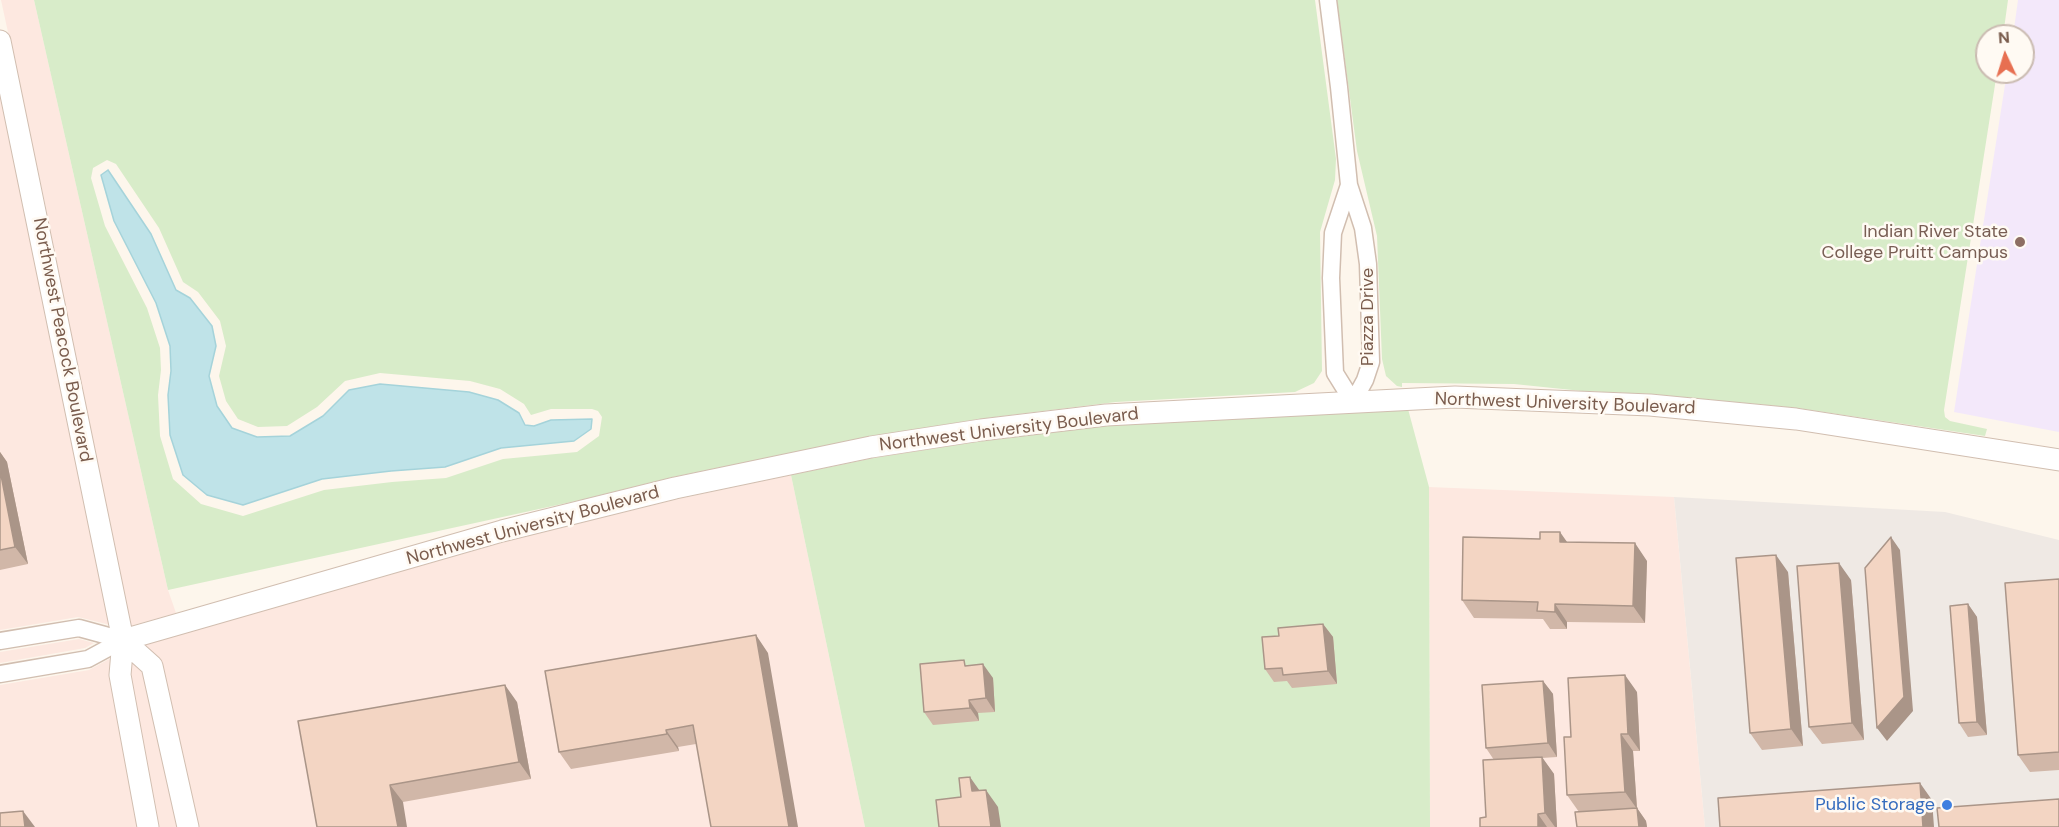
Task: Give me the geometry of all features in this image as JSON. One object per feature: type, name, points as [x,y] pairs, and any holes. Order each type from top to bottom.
[{"type":"street","name":"Piazza Drive","points":[[1328,0],[1348,185],[1363,228],[1366,246],[1371,362],[1365,380],[1353,402],[1335,373],[1331,279],[1334,233],[1348,185]]},
{"type":"street","name":"Northwest Peacock Boulevard","points":[[0,40],[123,640],[120,675],[148,827]]},
{"type":"street","name":"Northwest University Boulevard","points":[[123,640],[502,531],[675,488],[871,447],[981,430],[1106,415],[1455,397],[1650,405],[1796,419],[2059,460]]},
{"type":"street","points":[[0,640],[79,628],[123,640],[152,666],[188,827]]},
{"type":"street","points":[[0,674],[88,659],[123,640]]},
{"type":"shaded area","points":[[1,0],[34,0],[168,590],[176,613],[130,626],[43,194]]},
{"type":"shaded area","name":"Indian River State College Pruitt Campus","points":[[2018,0],[2059,0],[2059,432],[1954,412],[2005,84],[2035,84],[2035,24],[2015,24]]},
{"type":"shaded area","points":[[0,87],[110,625],[78,617],[0,630]]},
{"type":"shaded area","points":[[791,475],[865,827],[198,827],[162,664],[144,645],[504,542],[678,499]]},
{"type":"shaded area","points":[[1429,487],[1674,497],[1705,827],[1430,827]]},
{"type":"shaded area","points":[[1674,497],[1945,512],[2059,540],[2059,827],[1705,827]]},
{"type":"shaded area","points":[[79,639],[94,643],[85,648],[0,663],[0,652]]},
{"type":"shaded area","points":[[111,658],[138,827],[0,827],[0,685],[89,670]]},
{"type":"shaded area","points":[[131,661],[144,672],[178,827],[158,827],[129,675]]},
{"type":"green space","points":[[34,0],[1315,0],[1336,159],[1335,180],[1320,232],[1322,371],[1314,383],[1295,392],[1116,402],[979,419],[869,437],[673,477],[585,499],[168,590]],"holes":[[[107,160],[116,164],[159,228],[183,282],[198,292],[220,321],[226,346],[219,376],[226,401],[238,419],[258,427],[287,426],[317,407],[345,381],[380,373],[470,381],[500,389],[524,404],[531,415],[551,409],[592,409],[598,411],[602,417],[599,436],[577,452],[503,459],[446,478],[324,490],[243,516],[201,504],[173,479],[160,436],[158,395],[161,370],[160,348],[147,308],[105,226],[91,178],[93,168]]]},
{"type":"green space","points":[[1337,0],[2008,0],[2005,24],[1975,24],[1975,84],[1995,84],[1944,410],[1945,417],[1950,421],[1987,429],[1985,436],[1797,408],[1651,394],[1582,391],[1514,384],[1402,383],[1402,387],[1397,386],[1386,376],[1382,359],[1377,236],[1357,151]]},
{"type":"green space","points":[[1408,409],[1429,487],[1430,827],[865,827],[791,475],[873,458],[1109,425],[1346,412],[1349,414],[1352,410]]},
{"type":"water","points":[[108,170],[151,234],[176,290],[190,298],[212,326],[216,346],[209,376],[217,406],[232,428],[257,437],[290,436],[323,416],[349,390],[380,384],[469,392],[498,400],[519,413],[525,425],[534,426],[551,420],[592,419],[591,429],[574,441],[501,448],[445,467],[322,479],[243,505],[207,495],[183,475],[170,435],[168,395],[171,371],[170,346],[156,303],[114,221],[101,175]]},
{"type":"building","points":[[0,470],[15,547],[0,550]]},
{"type":"building","points":[[1540,532],[1560,532],[1560,542],[1635,543],[1633,606],[1555,604],[1555,612],[1537,611],[1538,602],[1462,600],[1463,537],[1540,539]]},
{"type":"building","points":[[1891,537],[1904,697],[1877,728],[1865,568]]},
{"type":"building","points":[[1776,555],[1791,729],[1750,733],[1736,558]]},
{"type":"building","points":[[1839,563],[1852,723],[1809,727],[1797,566]]},
{"type":"building","points":[[2059,579],[2059,752],[2018,755],[2005,583]]},
{"type":"building","points":[[1968,604],[1977,722],[1959,723],[1950,606]]},
{"type":"building","points":[[1323,624],[1328,671],[1283,675],[1282,668],[1265,669],[1262,637],[1279,636],[1278,628]]},
{"type":"building","points":[[756,635],[789,827],[711,827],[693,725],[666,730],[667,734],[559,752],[545,671]]},
{"type":"building","points":[[964,660],[965,666],[983,664],[986,698],[969,700],[970,708],[924,712],[920,664]]},
{"type":"building","points":[[1625,675],[1628,734],[1621,734],[1625,792],[1567,795],[1564,737],[1571,737],[1568,678]]},
{"type":"building","points":[[1543,681],[1548,743],[1486,748],[1482,685]]},
{"type":"building","points":[[505,685],[519,762],[390,785],[398,827],[317,827],[298,721]]},
{"type":"building","points":[[1542,757],[1545,813],[1538,814],[1538,827],[1480,827],[1480,818],[1486,817],[1483,760]]},
{"type":"building","points":[[970,777],[972,791],[986,790],[991,827],[939,827],[936,800],[961,797],[959,778]]},
{"type":"building","points":[[1920,783],[1923,827],[1720,827],[1718,798]]},
{"type":"building","points":[[2059,799],[2059,827],[1939,827],[1937,808]]},
{"type":"building","points":[[1637,808],[1639,827],[1577,827],[1575,812]]},
{"type":"building","points":[[23,811],[25,827],[0,827],[0,813]]},
{"type":"place","name":"Indian River State College Pruitt Campus","points":[[2020,242]]},
{"type":"place","name":"Public Storage","points":[[1947,805]]}]
